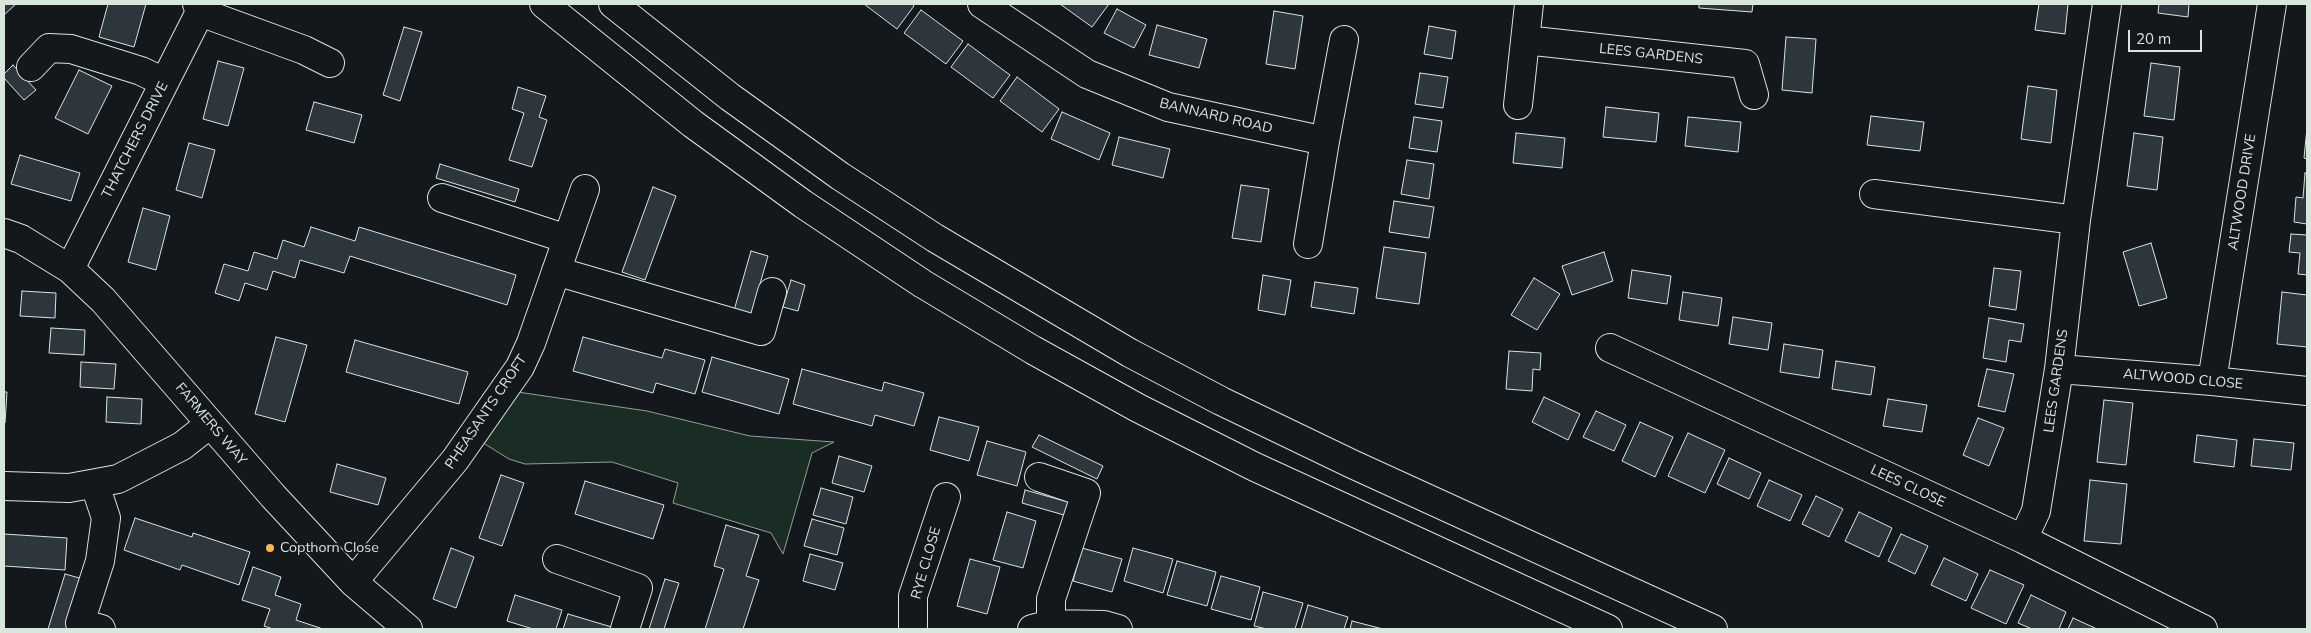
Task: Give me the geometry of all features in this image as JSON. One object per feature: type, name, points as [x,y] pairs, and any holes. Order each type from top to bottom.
[{"type":"main road","points":[[544,4],[693,124],[803,204],[923,284],[1034,350],[1138,408],[1255,467],[1608,629]]},
{"type":"main road","points":[[613,4],[730,97],[840,176],[935,238],[1113,343],[1221,401],[1352,464],[1713,629]]},
{"type":"main road","name":"BANNARD ROAD","points":[[982,4],[1087,74],[1168,107],[1325,141]]},
{"type":"main road","points":[[1518,105],[1529,4]]},
{"type":"main road","name":"LEES GARDENS","points":[[2023,540],[2036,511],[2059,369],[2076,220],[2107,4]]},
{"type":"main road","name":"ALTWOOD DRIVE","points":[[2212,381],[2272,4]]},
{"type":"main road","name":"THATCHERS DRIVE","points":[[70,269],[164,82],[198,8],[304,50],[330,63]]},
{"type":"main road","points":[[1308,244],[1344,40]]},
{"type":"main road","name":"LEES GARDENS","points":[[1525,40],[1745,64],[1754,95]]},
{"type":"main road","points":[[30,67],[49,48],[71,49],[142,71],[164,82]]},
{"type":"main road","name":"PHEASANTS CROFT","points":[[353,582],[455,460],[520,367],[531,343],[585,189]]},
{"type":"main road","points":[[1874,194],[2076,220]]},
{"type":"main road","points":[[442,198],[567,239]]},
{"type":"main road","name":"FARMERS WAY","points":[[4,233],[22,239],[70,269],[103,300],[273,496],[353,582],[408,629]]},
{"type":"main road","points":[[556,271],[761,331],[772,292]]},
{"type":"main road","name":"LEES CLOSE","points":[[1610,348],[2023,540],[2203,629]]},
{"type":"main road","name":"ALTWOOD CLOSE","points":[[2059,369],[2212,381],[2307,391]]},
{"type":"main road","points":[[4,486],[69,488],[95,485],[118,479],[182,446],[210,424]]},
{"type":"main road","points":[[1039,477],[1086,493],[1042,626],[1104,625],[1118,629]]},
{"type":"main road","points":[[95,485],[106,518],[100,561],[80,622],[101,629]]},
{"type":"main road","name":"RYE CLOSE","points":[[913,629],[913,596],[946,497]]},
{"type":"main road","points":[[558,560],[638,588],[625,629]]},
{"type":"green space","points":[[504,390],[647,411],[750,436],[834,442],[812,453],[783,554],[771,533],[673,503],[678,483],[612,462],[525,464],[509,459],[472,436]]},
{"type":"building","points":[[4,4],[16,4],[4,15]]},
{"type":"building","points":[[108,4],[146,4],[134,47],[99,37]]},
{"type":"building","points":[[864,4],[912,4],[914,6],[897,29]]},
{"type":"building","points":[[1060,4],[1109,4],[1092,27]]},
{"type":"building","points":[[1699,4],[1753,4],[1752,12],[1699,8]]},
{"type":"building","points":[[2039,4],[2068,4],[2065,34],[2035,30]]},
{"type":"building","points":[[2159,4],[2189,4],[2188,17],[2158,13]]},
{"type":"building","points":[[1117,9],[1146,25],[1134,48],[1104,33]]},
{"type":"building","points":[[921,10],[963,41],[946,64],[904,33]]},
{"type":"building","points":[[1274,11],[1303,16],[1295,69],[1266,64]]},
{"type":"building","points":[[1157,25],[1207,39],[1199,68],[1149,55]]},
{"type":"building","points":[[1429,26],[1456,31],[1452,59],[1424,54]]},
{"type":"building","points":[[404,27],[422,32],[400,101],[383,95]]},
{"type":"building","points":[[1786,37],[1816,39],[1812,93],[1782,90]]},
{"type":"building","points":[[968,44],[1010,75],[993,98],[951,67]]},
{"type":"building","points":[[218,61],[244,68],[228,126],[203,119]]},
{"type":"building","points":[[2151,63],[2180,67],[2174,120],[2144,116]]},
{"type":"building","points":[[13,65],[36,90],[24,100],[4,78],[4,74]]},
{"type":"building","points":[[79,70],[112,86],[88,134],[55,118]]},
{"type":"building","points":[[1420,73],[1448,77],[1443,108],[1415,104]]},
{"type":"building","points":[[1017,77],[1059,109],[1042,132],[1000,101]]},
{"type":"building","points":[[2028,86],[2057,90],[2051,143],[2021,139]]},
{"type":"building","points":[[518,87],[546,96],[539,117],[547,120],[532,167],[509,160],[524,113],[512,109]]},
{"type":"building","points":[[314,102],[362,115],[354,143],[306,130]]},
{"type":"building","points":[[1606,107],[1659,113],[1656,142],[1603,137]]},
{"type":"building","points":[[1062,112],[1110,133],[1099,160],[1051,139]]},
{"type":"building","points":[[1871,116],[1924,122],[1920,151],[1867,145]]},
{"type":"building","points":[[1414,117],[1442,121],[1437,152],[1409,148]]},
{"type":"building","points":[[1688,117],[1741,122],[1738,152],[1685,146]]},
{"type":"building","points":[[2307,128],[2307,159],[2304,158]]},
{"type":"building","points":[[1516,133],[1565,138],[1562,168],[1513,163]]},
{"type":"building","points":[[2134,133],[2163,137],[2157,190],[2127,186]]},
{"type":"building","points":[[1119,137],[1170,149],[1163,178],[1112,165]]},
{"type":"building","points":[[189,143],[215,150],[202,198],[176,190]]},
{"type":"building","points":[[20,155],[80,173],[71,201],[11,184]]},
{"type":"building","points":[[1407,160],[1434,164],[1429,199],[1401,194]]},
{"type":"building","points":[[440,164],[519,189],[515,202],[436,178]]},
{"type":"building","points":[[2305,173],[2307,173],[2307,224],[2294,222],[2296,197],[2303,198]]},
{"type":"building","points":[[1241,185],[1269,189],[1261,242],[1232,238]]},
{"type":"building","points":[[653,187],[676,196],[645,280],[622,272]]},
{"type":"building","points":[[1394,201],[1434,207],[1429,238],[1389,232]]},
{"type":"building","points":[[143,208],[170,216],[156,270],[128,262]]},
{"type":"building","points":[[311,227],[355,241],[359,227],[516,275],[507,305],[350,256],[344,273],[300,260],[295,278],[273,271],[267,290],[245,283],[239,301],[215,293],[224,264],[248,271],[254,252],[277,259],[283,240],[304,247]]},
{"type":"building","points":[[2291,234],[2307,235],[2307,275],[2298,274],[2300,253],[2289,252]]},
{"type":"building","points":[[2151,243],[2167,298],[2139,306],[2123,252]]},
{"type":"building","points":[[1384,247],[1426,253],[1419,304],[1376,298]]},
{"type":"building","points":[[751,251],[768,256],[750,319],[733,314]]},
{"type":"building","points":[[1604,252],[1613,281],[1572,295],[1562,266]]},
{"type":"building","points":[[1994,268],[2021,271],[2016,310],[1989,306]]},
{"type":"building","points":[[1632,270],[1671,276],[1667,304],[1628,298]]},
{"type":"building","points":[[1263,275],[1291,280],[1285,315],[1258,310]]},
{"type":"building","points":[[1534,278],[1560,294],[1537,330],[1511,315]]},
{"type":"building","points":[[791,280],[805,285],[798,311],[783,307]]},
{"type":"building","points":[[1315,282],[1358,288],[1354,314],[1311,307]]},
{"type":"building","points":[[22,291],[56,293],[55,318],[20,316]]},
{"type":"building","points":[[1683,292],[1722,298],[1718,326],[1679,320]]},
{"type":"building","points":[[2282,292],[2307,295],[2307,347],[2277,344]]},
{"type":"building","points":[[1733,317],[1772,323],[1768,350],[1729,344]]},
{"type":"building","points":[[1989,318],[2024,324],[2021,342],[2009,340],[2006,362],[1983,358]]},
{"type":"building","points":[[51,328],[85,330],[84,355],[49,353]]},
{"type":"building","points":[[276,337],[307,345],[285,422],[255,414]]},
{"type":"building","points":[[583,337],[662,358],[665,349],[705,360],[695,394],[656,383],[653,393],[573,371]]},
{"type":"building","points":[[355,340],[468,372],[459,404],[346,372]]},
{"type":"building","points":[[1784,344],[1823,350],[1819,378],[1780,372]]},
{"type":"building","points":[[1509,351],[1541,353],[1540,370],[1533,369],[1532,391],[1506,389]]},
{"type":"building","points":[[712,357],[789,379],[779,414],[702,392]]},
{"type":"building","points":[[1836,361],[1875,367],[1871,395],[1832,389]]},
{"type":"building","points":[[81,362],[116,364],[114,389],[80,387]]},
{"type":"building","points":[[802,369],[882,391],[884,382],[924,393],[914,426],[875,415],[872,426],[793,404]]},
{"type":"building","points":[[1987,369],[2014,374],[2005,412],[1978,406]]},
{"type":"building","points":[[4,392],[7,392],[5,423],[4,423]]},
{"type":"building","points":[[107,397],[142,399],[141,424],[106,422]]},
{"type":"building","points":[[1544,397],[1580,414],[1568,440],[1532,422]]},
{"type":"building","points":[[1888,399],[1927,405],[1922,432],[1883,426]]},
{"type":"building","points":[[2104,400],[2133,403],[2126,465],[2097,462]]},
{"type":"building","points":[[1596,411],[1626,425],[1614,451],[1583,437]]},
{"type":"building","points":[[939,417],[979,427],[969,461],[930,450]]},
{"type":"building","points":[[1978,418],[2004,428],[1989,466],[1963,455]]},
{"type":"building","points":[[1640,422],[1673,437],[1655,477],[1622,461]]},
{"type":"building","points":[[1688,433],[1725,450],[1705,493],[1668,476]]},
{"type":"building","points":[[1039,435],[1103,466],[1097,479],[1032,447]]},
{"type":"building","points":[[2197,435],[2237,440],[2234,467],[2194,462]]},
{"type":"building","points":[[2254,439],[2294,443],[2291,470],[2251,466]]},
{"type":"building","points":[[987,441],[1026,452],[1017,486],[977,475]]},
{"type":"building","points":[[839,456],[872,466],[864,492],[832,483]]},
{"type":"building","points":[[1729,458],[1761,473],[1749,499],[1717,484]]},
{"type":"building","points":[[337,464],[386,478],[378,505],[330,492]]},
{"type":"building","points":[[501,475],[524,483],[502,546],[479,538]]},
{"type":"building","points":[[1769,480],[1802,495],[1790,521],[1757,506]]},
{"type":"building","points":[[2090,480],[2127,484],[2121,544],[2084,541]]},
{"type":"building","points":[[585,481],[664,505],[653,539],[575,514]]},
{"type":"building","points":[[821,488],[853,497],[846,524],[813,515]]},
{"type":"building","points":[[1025,490],[1068,502],[1064,515],[1022,503]]},
{"type":"building","points":[[1816,496],[1843,509],[1829,537],[1802,524]]},
{"type":"building","points":[[1007,512],[1036,521],[1023,568],[993,560]]},
{"type":"building","points":[[1859,512],[1892,528],[1879,557],[1845,541]]},
{"type":"building","points":[[135,518],[192,537],[193,533],[250,552],[239,585],[182,565],[180,570],[124,550]]},
{"type":"building","points":[[812,519],[844,528],[837,555],[804,546]]},
{"type":"building","points":[[726,525],[759,535],[746,576],[759,580],[743,629],[705,629],[724,569],[714,566]]},
{"type":"building","points":[[4,534],[67,538],[65,570],[4,566]]},
{"type":"building","points":[[1901,534],[1928,546],[1915,574],[1888,561]]},
{"type":"building","points":[[451,548],[474,557],[456,608],[433,599]]},
{"type":"building","points":[[1082,548],[1122,559],[1112,592],[1073,581]]},
{"type":"building","points":[[1133,548],[1173,559],[1163,593],[1124,581]]},
{"type":"building","points":[[810,554],[843,563],[835,590],[803,581]]},
{"type":"building","points":[[1944,558],[1978,574],[1966,601],[1931,585]]},
{"type":"building","points":[[970,559],[1000,567],[987,614],[957,606]]},
{"type":"building","points":[[1177,561],[1216,572],[1207,606],[1167,595]]},
{"type":"building","points":[[253,567],[281,577],[275,595],[301,604],[296,620],[323,629],[273,629],[264,626],[270,609],[242,600]]},
{"type":"building","points":[[1990,570],[2024,585],[2006,624],[1971,608]]},
{"type":"building","points":[[65,574],[83,579],[67,629],[48,629]]},
{"type":"building","points":[[1221,576],[1260,587],[1251,620],[1211,609]]},
{"type":"building","points":[[665,579],[679,583],[664,629],[649,629]]},
{"type":"building","points":[[1263,592],[1303,603],[1295,629],[1267,629],[1254,626]]},
{"type":"building","points":[[515,595],[562,610],[556,629],[533,629],[507,621]]},
{"type":"building","points":[[2031,595],[2066,612],[2059,629],[2032,629],[2018,623]]},
{"type":"building","points":[[1308,605],[1348,617],[1344,629],[1301,629]]},
{"type":"building","points":[[568,614],[615,628],[615,629],[563,629]]},
{"type":"building","points":[[2073,618],[2097,629],[2068,629]]},
{"type":"building","points":[[1352,621],[1383,629],[1350,629]]},
{"type":"place","name":"Copthorn Close","points":[[270,548]]}]
